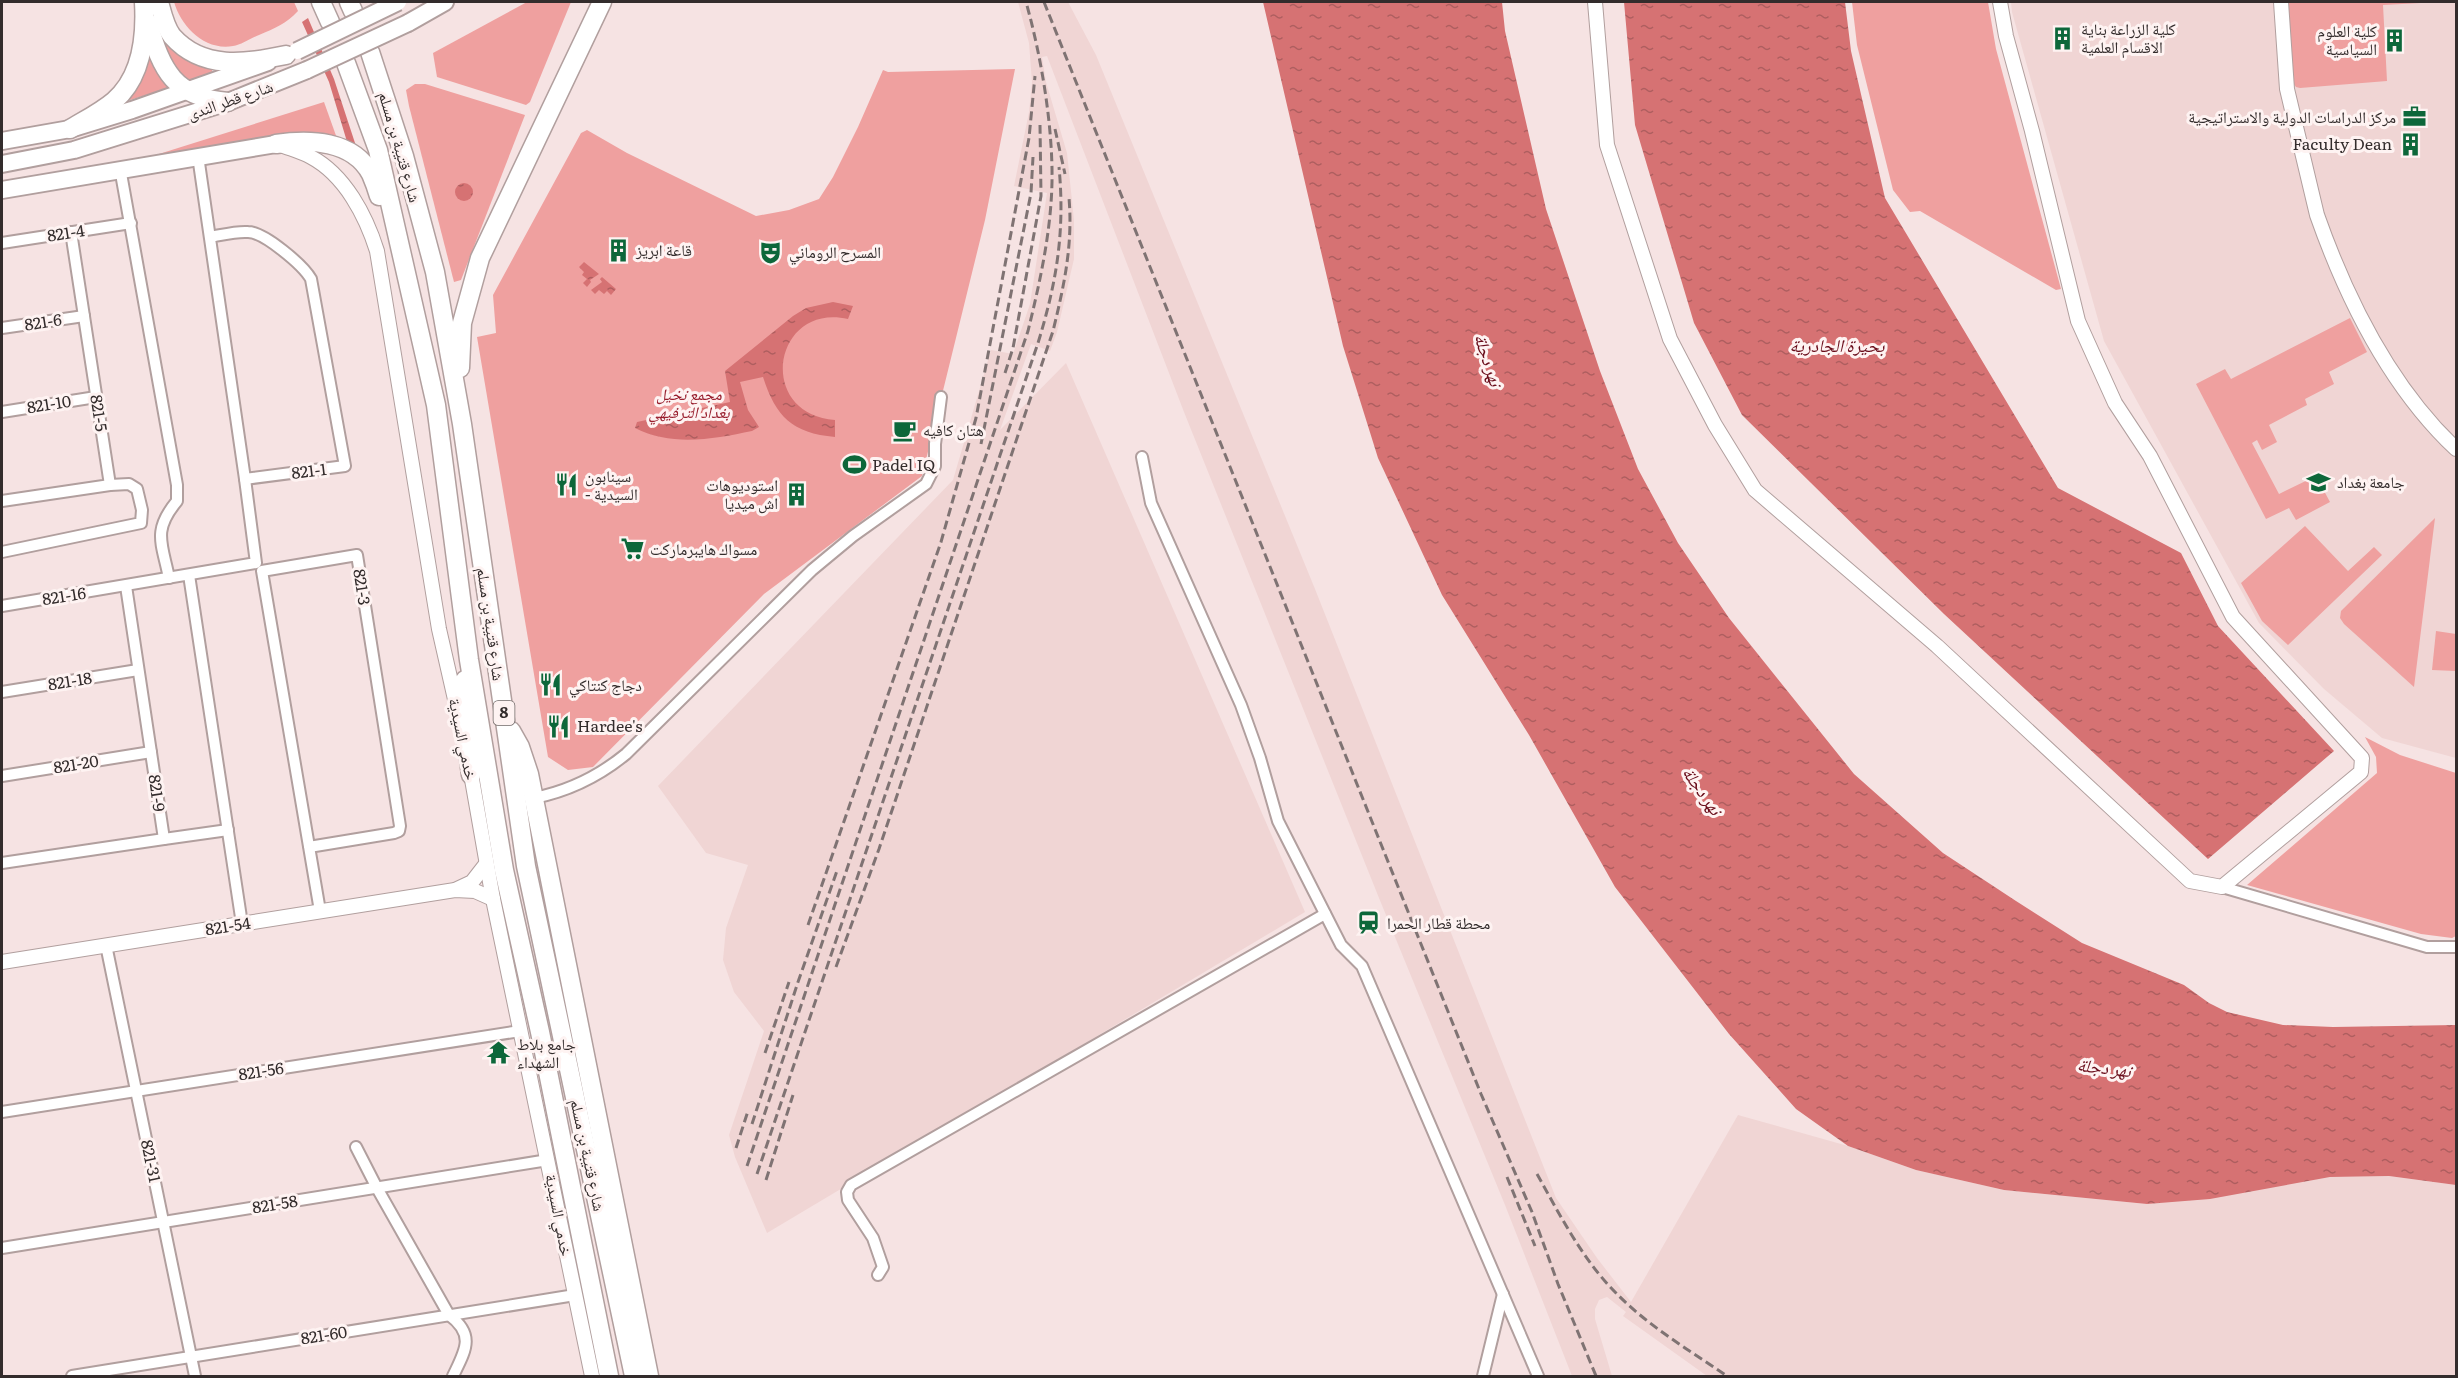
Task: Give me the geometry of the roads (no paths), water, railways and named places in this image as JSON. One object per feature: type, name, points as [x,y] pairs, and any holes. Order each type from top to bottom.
[{"type":"highway","points":[[321,2],[330,22]]},
{"type":"highway","points":[[462,424],[459,348],[468,296],[480,258],[602,2]]},
{"type":"highway","points":[[149,4],[165,22],[172,36],[191,52],[206,60],[250,63],[292,53]]},
{"type":"highway","points":[[149,4],[154,43],[176,83],[188,92],[211,100],[228,102]]},
{"type":"highway","points":[[70,129],[104,108],[125,89],[141,52],[149,4]]},
{"type":"highway","name":"شارع قتيبة بن مسلم","points":[[370,52],[404,156],[435,272],[462,424],[526,867],[634,1377]]},
{"type":"highway","name":"شارع قتيبة بن مسلم","points":[[346,63],[378,150],[436,405],[469,660],[504,870],[542,1044],[609,1377]]},
{"type":"highway","points":[[276,144],[316,142],[338,146],[353,154],[364,164],[371,174],[404,261]]},
{"type":"highway","points":[[469,660],[464,684],[463,711],[471,775]]},
{"type":"highway","points":[[505,722],[526,761],[649,1377]]},
{"type":"main road","name":"شارع قطر الندى","points":[[2,141],[70,129],[188,92],[292,53],[398,2]]},
{"type":"main road","name":"شارع قطر الندى","points":[[2,164],[74,150],[228,102],[307,70],[408,23],[445,2]]},
{"type":"main road","points":[[2,190],[120,168],[276,144]]},
{"type":"street","points":[[1595,2],[1607,145],[1670,339],[1716,425],[1755,490],[1938,646],[2190,881],[2222,887],[2427,947],[2457,947]]},
{"type":"street","points":[[2000,2],[2006,36],[2032,131],[2078,321],[2115,403],[2150,456],[2233,617],[2362,758],[2361,772],[2222,887]]},
{"type":"street","points":[[2281,2],[2287,89],[2323,233],[2347,290],[2385,362],[2433,427],[2457,449]]},
{"type":"street","name":"خدمي السيدية","points":[[276,144],[311,157],[332,172],[354,200],[372,235],[377,251],[439,629],[471,775],[493,899],[592,1377]]},
{"type":"street","points":[[198,156],[245,478]]},
{"type":"street","points":[[120,168],[177,485],[177,501],[165,515],[160,528],[169,578]]},
{"type":"street","name":"821-4","points":[[2,243],[131,223]]},
{"type":"street","name":"821-1","points":[[210,237],[249,231],[260,235],[306,270],[311,279],[345,466],[245,478]]},
{"type":"street","name":"821-5","points":[[71,232],[110,485]]},
{"type":"street","name":"821-6","points":[[2,328],[84,316]]},
{"type":"street","name":"821-10","points":[[2,412],[96,397]]},
{"type":"street","points":[[534,798],[581,784],[626,754],[812,570],[853,536],[926,484],[935,466],[935,444],[941,397]]},
{"type":"street","points":[[1142,457],[1151,503],[1241,705],[1260,758],[1278,821],[1341,945],[1362,966],[1538,1377]]},
{"type":"street","name":"821-16","points":[[2,606],[256,563],[245,478]]},
{"type":"street","points":[[2,501],[129,484],[137,489],[142,520]]},
{"type":"street","points":[[142,520],[160,528]]},
{"type":"street","points":[[2,552],[136,526],[142,520]]},
{"type":"street","name":"821-3","points":[[309,847],[394,833],[399,831],[400,826],[357,555],[262,571],[309,847],[320,911]]},
{"type":"street","points":[[189,574],[242,924]]},
{"type":"street","name":"821-9","points":[[126,586],[164,838]]},
{"type":"street","name":"821-18","points":[[2,692],[138,670]]},
{"type":"street","name":"821-20","points":[[2,776],[151,752]]},
{"type":"street","points":[[2,863],[228,830]]},
{"type":"street","name":"821-54","points":[[454,890],[472,882],[486,864]]},
{"type":"street","name":"821-54","points":[[2,962],[454,890],[475,891],[493,899]]},
{"type":"street","points":[[878,1275],[883,1267],[880,1253],[848,1200],[847,1192],[854,1182],[1325,914]]},
{"type":"street","name":"821-31","points":[[106,945],[195,1377]]},
{"type":"street","name":"821-56","points":[[2,1112],[520,1031]]},
{"type":"street","points":[[356,1147],[449,1315],[459,1322],[466,1332],[466,1346],[453,1377]]},
{"type":"street","name":"821-58","points":[[2,1248],[548,1160]]},
{"type":"street","name":"821-60","points":[[72,1377],[575,1294]]},
{"type":"street","points":[[1483,1377],[1503,1294]]},
{"type":"water","name":"نهر دجلة","points":[[1263,2],[1502,2],[1505,31],[1546,209],[1600,371],[1638,469],[1678,543],[1729,618],[1854,774],[1943,853],[2016,901],[2082,943],[2184,985],[2209,1003],[2227,1012],[2283,1025],[2333,1027],[2456,1025],[2456,1185],[2389,1176],[2330,1177],[2210,1199],[2147,1204],[2004,1190],[1916,1170],[1848,1146],[1796,1109],[1729,1034],[1615,887],[1529,735],[1442,595],[1378,458],[1343,346]]},
{"type":"water","name":"بحيرة الجادرية","points":[[1624,2],[1845,2],[1851,51],[1885,198],[2058,488],[2181,553],[2218,626],[2334,751],[2208,859],[1944,614],[1742,415],[1694,323],[1635,125]]},
{"type":"water","points":[[308,18],[334,79],[355,143],[348,145],[329,82],[302,22]]},
{"type":"water","points":[[460,183],[468,183],[473,188],[471,199],[460,201],[455,196],[455,188]]},
{"type":"water","points":[[584,262],[599,274],[590,280],[587,287],[583,283],[587,279],[582,275],[584,272],[579,267]]},
{"type":"water","points":[[602,277],[616,289],[611,295],[607,291],[604,294],[599,290],[595,294],[591,290],[602,282],[600,279]]},
{"type":"water","points":[[833,302],[853,306],[848,319],[823,318],[803,327],[790,342],[783,361],[784,381],[793,399],[810,413],[835,420],[835,437],[807,432],[788,420],[774,403],[763,377],[740,382],[748,410],[759,427],[752,431],[693,440],[664,438],[635,428],[637,422],[730,402],[725,371],[793,316],[806,308]]},
{"type":"railway","points":[[747,1166],[1028,331],[1050,219],[1052,160],[1045,91],[1026,2]]},
{"type":"railway","points":[[1044,2],[1596,1376]]},
{"type":"railway","points":[[808,925],[941,542],[976,418],[1029,138],[1035,76]]},
{"type":"railway","points":[[1005,373],[1013,348],[1041,196],[1040,125]]},
{"type":"railway","points":[[1055,129],[1065,174]]},
{"type":"railway","points":[[981,444],[1031,193],[1033,157]]},
{"type":"railway","points":[[757,1174],[1038,343],[1058,256],[1061,213],[1059,167]]},
{"type":"railway","points":[[836,967],[879,849],[1053,331],[1069,249],[1069,198]]},
{"type":"railway","points":[[752,1124],[838,868]]},
{"type":"railway","points":[[765,1053],[789,982]]},
{"type":"railway","points":[[766,1180],[793,1095]]},
{"type":"railway","points":[[736,1148],[748,1111]]},
{"type":"railway","points":[[1537,1174],[1582,1251],[1616,1293],[1655,1327],[1727,1376]]},
{"type":"railway","points":[[1507,1177],[1535,1246]]},
{"type":"place","name":"كلية الزراعة بناية الاقسام العلمية","points":[[2063,38]]},
{"type":"place","name":"كلية العلوم السياسية","points":[[2395,40]]},
{"type":"place","name":"مركز الدراسات الدولية والاستراتيجية","points":[[2414,117]]},
{"type":"place","name":"Faculty Dean","points":[[2410,144]]},
{"type":"place","name":"قاعة ابريز","points":[[618,250]]},
{"type":"place","name":"المسرح الروماني","points":[[771,252]]},
{"type":"place","name":"هتان كافيه","points":[[905,430]]},
{"type":"place","name":"Padel IQ","points":[[854,465]]},
{"type":"place","name":"جامعة بغداد","points":[[2319,482]]},
{"type":"place","name":"سينابون - السيدية","points":[[567,485]]},
{"type":"place","name":"استوديوهات اش ميديا","points":[[796,494]]},
{"type":"place","name":"مسواك هايبرماركت","points":[[632,549]]},
{"type":"place","name":"دجاج كنتاكي","points":[[551,685]]},
{"type":"place","name":"Hardee's","points":[[559,726]]},
{"type":"place","name":"محطة قطار الحمرا","points":[[1369,923]]},
{"type":"place","name":"جامع بلاط الشهداء","points":[[499,1053]]},
{"type":"park label","name":"مجمع نخيل بغداد الترفيهي","points":[[689,403]]}]
